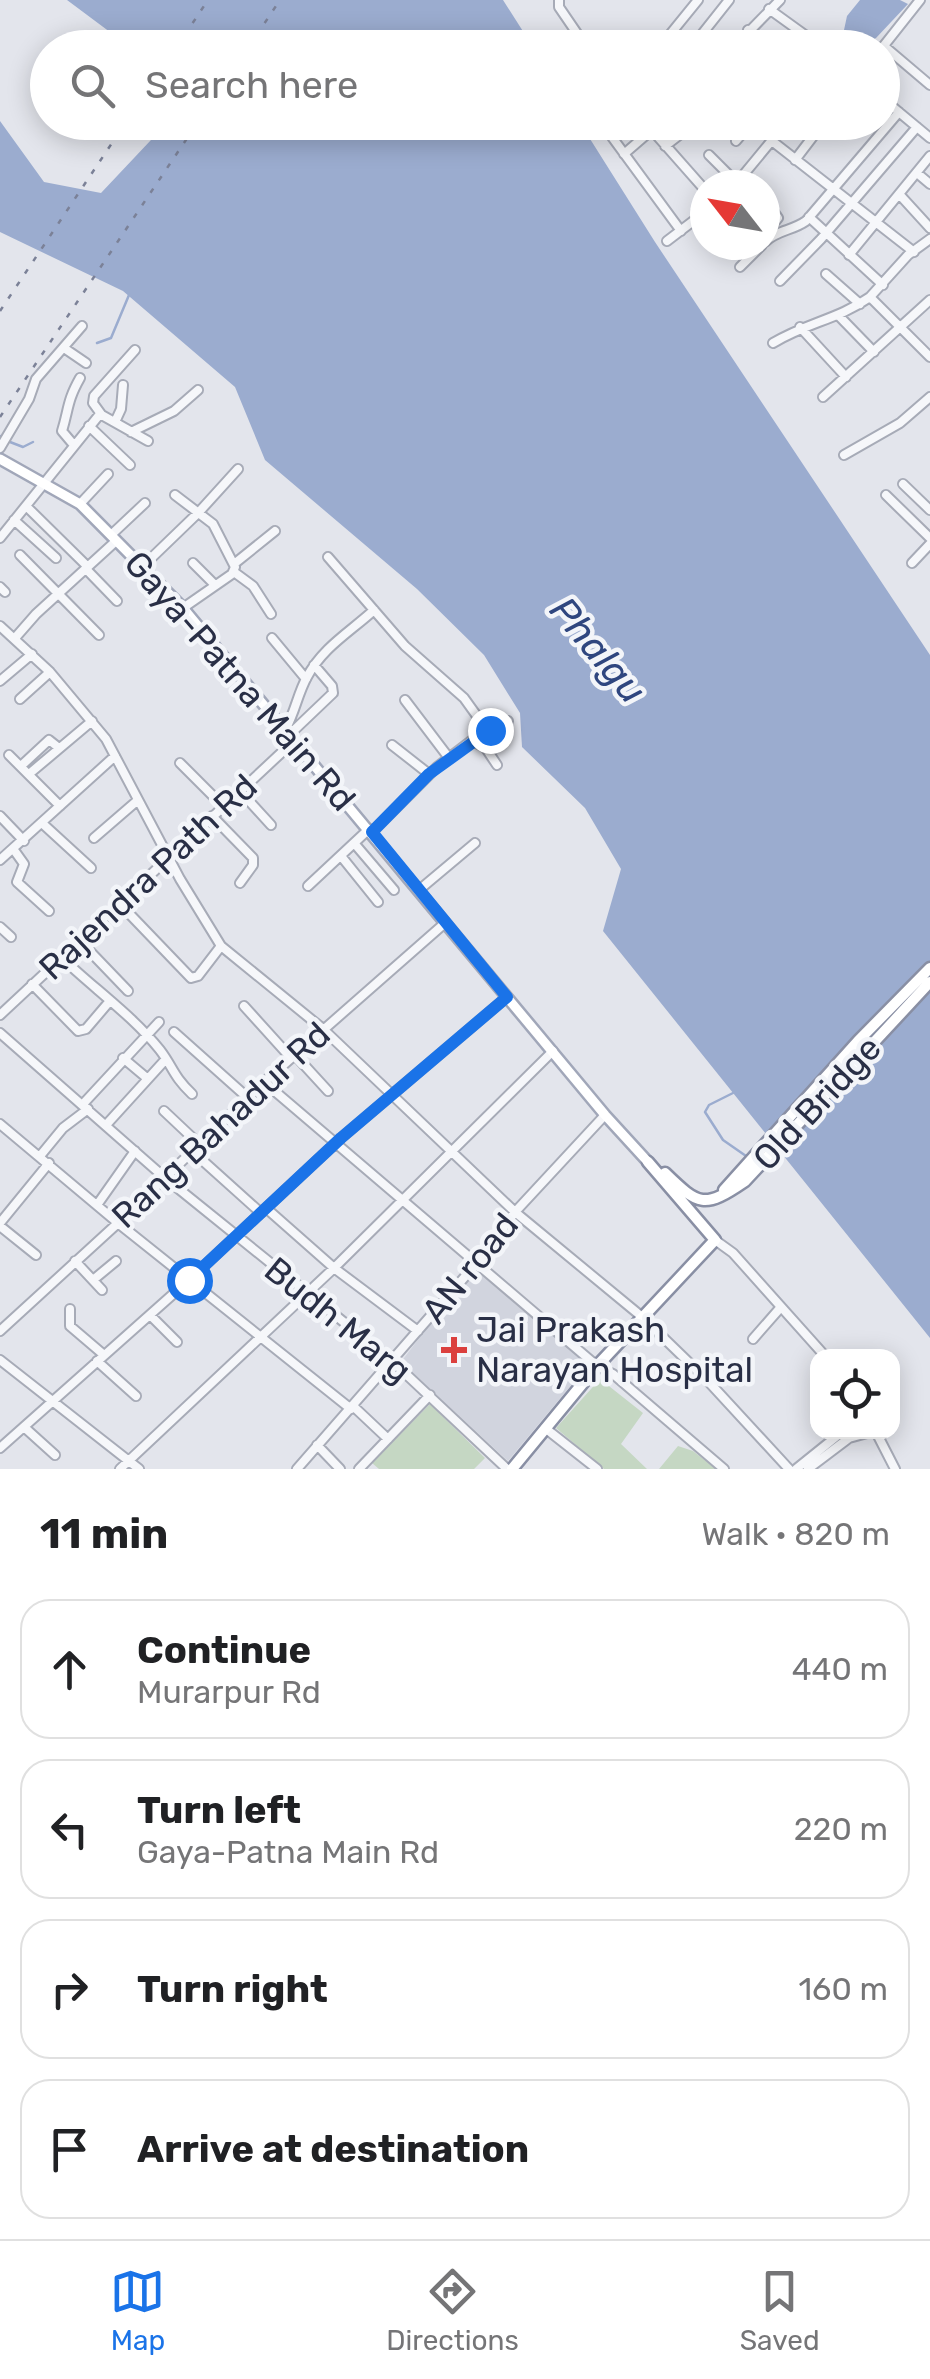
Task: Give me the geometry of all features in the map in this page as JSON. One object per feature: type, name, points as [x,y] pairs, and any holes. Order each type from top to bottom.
[{"type":"highway","points":[[648,1162],[693,1199],[705,1200],[721,1194],[742,1177],[858,1041],[930,968]]},
{"type":"highway","name":"Old Bridge","points":[[742,1177],[930,982]]},
{"type":"highway","points":[[509,1469],[641,1316],[714,1240],[648,1162]]},
{"type":"main road","name":"Gaya-Patna Main Rd","points":[[0,458],[80,504],[182,608],[648,1162]]},
{"type":"street","points":[[558,0],[575,30]]},
{"type":"street","points":[[674,30],[698,0]]},
{"type":"street","points":[[705,30],[729,0]]},
{"type":"street","points":[[761,0],[799,30]]},
{"type":"street","points":[[748,30],[780,0]]},
{"type":"street","points":[[896,30],[920,0]]},
{"type":"street","points":[[900,60],[930,84]]},
{"type":"street","points":[[900,113],[930,138]]},
{"type":"street","points":[[780,282],[917,127]]},
{"type":"street","points":[[614,140],[681,231]]},
{"type":"street","points":[[624,154],[636,140]]},
{"type":"street","points":[[660,140],[690,174]]},
{"type":"street","points":[[665,146],[673,140]]},
{"type":"street","points":[[794,160],[810,140]]},
{"type":"street","points":[[780,233],[792,230],[809,217],[875,140]]},
{"type":"street","points":[[747,170],[772,141],[914,252]]},
{"type":"street","points":[[710,155],[725,170]]},
{"type":"street","points":[[849,255],[930,156]]},
{"type":"street","points":[[917,172],[930,184]]},
{"type":"street","points":[[899,194],[930,228]]},
{"type":"street","points":[[809,217],[883,284]]},
{"type":"street","points":[[668,241],[690,224]]},
{"type":"street","points":[[773,342],[860,304],[930,238]]},
{"type":"street","points":[[740,267],[747,260]]},
{"type":"street","points":[[826,274],[860,304]]},
{"type":"street","points":[[870,297],[930,357]]},
{"type":"street","points":[[823,397],[929,302]]},
{"type":"street","points":[[840,316],[874,352]]},
{"type":"street","points":[[0,448],[36,380],[82,326]]},
{"type":"street","points":[[800,327],[846,377]]},
{"type":"street","points":[[64,348],[86,363]]},
{"type":"street","points":[[135,350],[94,396],[93,403],[102,414],[148,441]]},
{"type":"street","points":[[73,444],[62,431],[68,414],[67,401],[80,378]]},
{"type":"street","points":[[115,422],[121,409],[123,385]]},
{"type":"street","points":[[132,432],[174,411],[198,390]]},
{"type":"street","points":[[844,454],[900,423],[930,397]]},
{"type":"street","points":[[0,538],[73,444],[102,414]]},
{"type":"street","points":[[89,426],[130,465]]},
{"type":"street","points":[[142,567],[238,469]]},
{"type":"street","points":[[80,504],[108,474]]},
{"type":"street","points":[[903,484],[930,510]]},
{"type":"street","points":[[175,495],[216,528],[234,568],[250,583],[271,614]]},
{"type":"street","points":[[886,495],[930,541],[912,563]]},
{"type":"street","points":[[0,643],[87,568],[145,503]]},
{"type":"street","points":[[26,506],[117,601]]},
{"type":"street","points":[[14,520],[56,558]]},
{"type":"street","points":[[182,608],[215,585],[275,531]]},
{"type":"street","points":[[921,553],[930,564]]},
{"type":"street","points":[[20,554],[99,635]]},
{"type":"street","points":[[328,557],[420,661],[464,698],[487,730]]},
{"type":"street","points":[[192,562],[215,585]]},
{"type":"street","points":[[291,734],[306,679],[314,665],[330,645],[374,610]]},
{"type":"street","points":[[0,626],[50,672],[92,720],[221,946],[285,1002],[323,1029],[515,1212],[641,1316],[792,1469],[833,1439]]},
{"type":"street","points":[[272,638],[306,679]]},
{"type":"street","points":[[0,681],[32,654]]},
{"type":"street","name":"Rajendra Path Rd","points":[[0,1015],[240,791],[332,693],[332,686],[314,665]]},
{"type":"street","points":[[20,699],[50,672]]},
{"type":"street","points":[[404,700],[450,758]]},
{"type":"street","points":[[29,774],[92,720]]},
{"type":"street","points":[[308,886],[429,774],[472,740],[508,721]]},
{"type":"street","points":[[21,766],[48,740],[59,748]]},
{"type":"street","points":[[472,740],[485,746],[497,765]]},
{"type":"street","points":[[392,744],[429,774]]},
{"type":"street","points":[[8,755],[60,806]]},
{"type":"street","points":[[0,860],[115,756]]},
{"type":"street","points":[[180,764],[223,806]]},
{"type":"street","points":[[240,791],[271,825]]},
{"type":"street","points":[[94,838],[138,800]]},
{"type":"street","points":[[0,816],[24,841]]},
{"type":"street","points":[[212,816],[253,858],[253,865],[240,883]]},
{"type":"street","points":[[44,824],[91,868]]},
{"type":"street","points":[[419,890],[475,843]]},
{"type":"street","points":[[354,844],[394,890]]},
{"type":"street","points":[[14,850],[24,864],[17,882],[49,910]]},
{"type":"street","points":[[341,856],[378,902]]},
{"type":"street","points":[[119,902],[191,978],[198,976],[221,946]]},
{"type":"street","name":"Rang Bahadur Rd","points":[[0,1330],[6,1317],[118,1223],[292,1056],[445,923]]},
{"type":"street","points":[[0,927],[11,937]]},
{"type":"street","points":[[80,940],[128,991]]},
{"type":"street","points":[[62,956],[146,1035],[174,1077],[192,1094]]},
{"type":"street","points":[[32,984],[78,1031],[86,1029],[109,1002]]},
{"type":"street","points":[[0,1448],[335,1144],[507,997]]},
{"type":"street","points":[[244,1006],[328,1091]]},
{"type":"street","points":[[40,1156],[158,1022]]},
{"type":"street","points":[[174,1032],[248,1098]]},
{"type":"street","name":"Budh Marg","points":[[0,1033],[164,1177],[392,1361],[509,1469]]},
{"type":"street","points":[[120,1469],[334,1268],[553,1051]]},
{"type":"street","points":[[124,1058],[148,1079]]},
{"type":"street","points":[[106,1125],[166,1060]]},
{"type":"street","points":[[264,1082],[724,1469]]},
{"type":"street","points":[[164,1111],[200,1144]]},
{"type":"street","name":"AN road","points":[[297,1469],[476,1264],[515,1212],[605,1115]]},
{"type":"street","points":[[0,1124],[388,1439]]},
{"type":"street","points":[[97,1205],[135,1150]]},
{"type":"street","points":[[192,1151],[334,1268],[418,1331]]},
{"type":"street","points":[[36,1256],[0,1225],[49,1163]]},
{"type":"street","points":[[714,1240],[733,1253],[819,1349]]},
{"type":"street","points":[[75,1261],[102,1290]]},
{"type":"street","points":[[93,1280],[116,1261]]},
{"type":"street","points":[[753,1339],[781,1308]]},
{"type":"street","points":[[70,1309],[70,1326],[136,1396]]},
{"type":"street","points":[[150,1315],[176,1342]]},
{"type":"street","points":[[0,1360],[139,1469]]},
{"type":"street","points":[[360,1469],[430,1395]]},
{"type":"street","points":[[24,1427],[55,1455]]},
{"type":"street","points":[[546,1428],[597,1469]]},
{"type":"street","points":[[808,1469],[848,1439]]},
{"type":"street","points":[[878,1439],[895,1469]]},
{"type":"street","points":[[317,1446],[340,1469]]},
{"type":"shaded area","points":[[474,1266],[592,1360],[508,1461],[401,1362]]},
{"type":"green space","points":[[600,1379],[643,1413],[621,1444],[647,1469],[604,1469],[556,1428]]},
{"type":"green space","points":[[430,1404],[485,1458],[474,1469],[379,1469],[372,1463]]},
{"type":"green space","points":[[678,1446],[693,1451],[716,1469],[659,1469]]},
{"type":"water","points":[[67,0],[503,0],[522,30],[107,30]]},
{"type":"water","points":[[860,0],[900,0],[908,4],[884,30],[844,30],[847,16]]},
{"type":"water","name":"Phalgu","points":[[0,121],[44,182],[101,193],[151,140],[591,140],[930,655],[930,1338],[603,931],[621,869],[585,808],[522,747],[520,713],[484,655],[417,589],[265,460],[235,387],[123,291],[0,232]]},
{"type":"waterway","points":[[97,343],[111,338],[129,295]]},
{"type":"waterway","points":[[10,442],[23,447],[33,442]]},
{"type":"waterway","points":[[733,1093],[709,1105],[705,1112],[723,1140],[746,1156]]},
{"type":"railway","points":[[188,30],[208,0]]},
{"type":"railway","points":[[260,30],[280,0]]},
{"type":"railway","points":[[0,311],[114,140]]},
{"type":"railway","points":[[0,417],[186,140]]},
{"type":"place","name":"Jai Prakash Narayan Hospital","points":[[454,1350]]},
{"type":"route","points":[[189,1280],[341,1138],[507,997],[372,832],[429,774],[490,730]]}]
